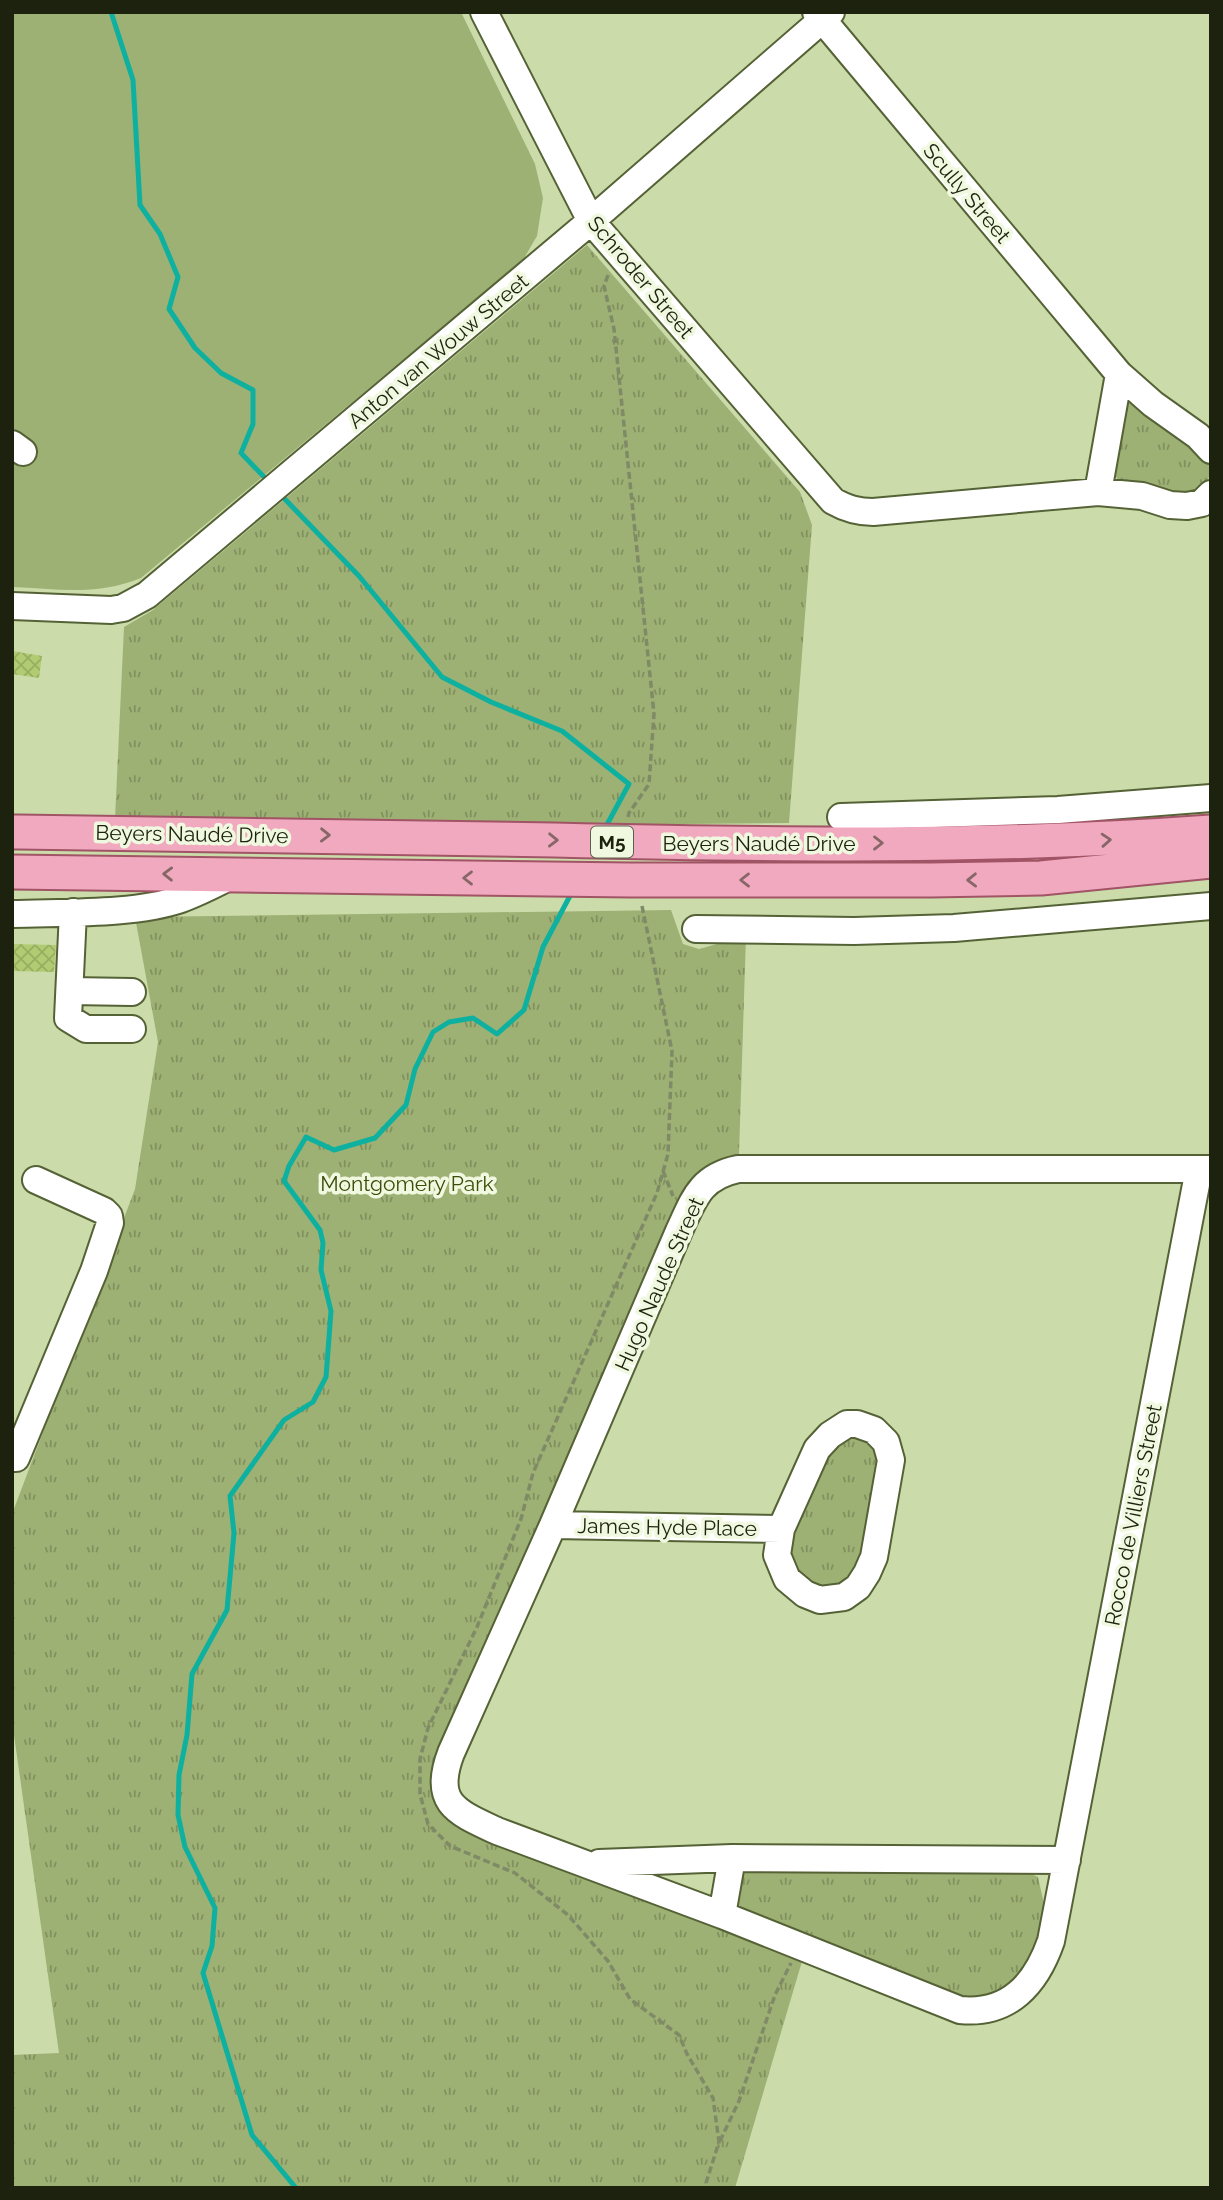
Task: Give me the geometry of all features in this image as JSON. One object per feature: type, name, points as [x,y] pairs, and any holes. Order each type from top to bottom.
[{"type":"main road","name":"Beyers Naudé Drive","points":[[12,832],[283,834],[626,842],[993,844],[1211,832]]},
{"type":"main road","points":[[109,833],[109,873]]},
{"type":"main road","name":"Beyers Naudé Drive","points":[[12,872],[232,875],[637,894],[932,880],[1041,878],[1211,861]]},
{"type":"street","name":"Schroder Street","points":[[484,12],[591,221],[833,501],[859,512],[873,512],[1098,492]]},
{"type":"street","name":"Anton van Wouw Street","points":[[12,606],[94,611],[123,608],[148,594],[591,221],[823,15]]},
{"type":"street","name":"Scully Street","points":[[823,15],[1119,374],[1153,404],[1198,436],[1211,450]]},
{"type":"street","points":[[1119,374],[1098,492],[1142,496],[1170,505],[1187,506],[1202,503],[1211,494]]},
{"type":"street","name":"Beyers Naudé Drive","points":[[841,817],[1058,810],[1211,798]]},
{"type":"street","name":"Beyers Naudé Drive","points":[[12,914],[112,910],[180,900],[232,875]]},
{"type":"street","points":[[696,929],[854,931],[954,928],[1211,906]]},
{"type":"street","points":[[73,912],[68,1018],[86,1030],[132,1029]]},
{"type":"street","points":[[69,991],[132,992]]},
{"type":"street","name":"Hugo Naude Street","points":[[497,1831],[469,1818],[449,1801],[444,1791],[444,1769],[554,1525],[687,1214],[700,1191],[720,1173],[738,1169],[1205,1169]]},
{"type":"street","name":"Rocco de Villiers Street","points":[[497,1831],[722,1915],[960,2010],[978,2012],[991,2009],[1011,2000],[1027,1986],[1043,1964],[1051,1941],[1205,1169]]},
{"type":"street","points":[[14,1462],[94,1271],[110,1223],[109,1216],[104,1211],[36,1180]]},
{"type":"street","name":"James Hyde Place","points":[[857,1423],[874,1430],[886,1442],[891,1460],[874,1557],[859,1587],[844,1597],[820,1600],[794,1587],[780,1568],[777,1556],[781,1529],[817,1449],[830,1434],[846,1424],[857,1423]]},
{"type":"street","name":"James Hyde Place","points":[[554,1525],[781,1529]]},
{"type":"street","points":[[722,1915],[732,1858]]},
{"type":"street","name":"Rocco de Villiers Street","points":[[587,1864],[732,1858],[1067,1860]]},
{"type":"path","points":[[617,250],[604,286],[614,329],[654,714],[649,784],[629,813],[626,842]]},
{"type":"path","points":[[637,894],[653,907]]},
{"type":"path","points":[[637,894],[672,1051],[668,1154],[657,1193],[533,1473],[522,1519],[482,1615],[428,1728],[420,1759],[419,1794],[428,1824],[450,1846],[515,1873],[568,1915],[608,1961],[630,1998],[679,2035],[713,2098],[719,2142]]},
{"type":"path","points":[[707,2188],[706,2183],[719,2142],[739,2101],[775,1995],[799,1946]]},
{"type":"green space","points":[[12,12],[461,12],[535,164],[543,198],[537,236],[523,260],[141,578],[109,587],[77,590],[12,587]]},
{"type":"green space","points":[[587,245],[800,492],[812,525],[789,823],[578,825],[115,819],[124,627],[153,610]]},
{"type":"green space","points":[[1128,398],[1210,458],[1208,482],[1193,499],[1119,481],[1110,469]]},
{"type":"green space","name":"Montgomery Park","points":[[671,910],[683,944],[699,949],[746,936],[739,1154],[689,1200],[445,1756],[463,1816],[803,1958],[735,2188],[12,2188],[12,2055],[59,2053],[12,1721],[12,1514],[135,1189],[158,1042],[135,917]]},
{"type":"green space","points":[[848,1435],[868,1440],[875,1449],[877,1477],[874,1496],[859,1556],[848,1583],[821,1591],[794,1574],[789,1548],[791,1533],[819,1463]]},
{"type":"green space","points":[[752,1869],[1028,1872],[1038,1877],[1046,1913],[1034,1964],[1003,1992],[969,2001],[736,1910],[733,1888],[742,1872]]},
{"type":"building","points":[[12,651],[42,656],[39,678],[12,674]]},
{"type":"building","points":[[12,944],[56,945],[54,972],[12,971]]},
{"type":"waterway","points":[[111,12],[133,80],[140,205],[160,234],[178,277],[169,309],[195,348],[221,373],[253,390],[253,424],[241,453],[268,481]]},
{"type":"waterway","points":[[279,493],[359,576],[442,677],[491,702],[562,731],[629,784],[604,830]]},
{"type":"waterway","points":[[296,2188],[252,2135],[203,1973],[212,1946],[215,1908],[185,1847],[178,1815],[179,1775],[187,1735],[192,1674],[227,1610],[234,1533],[230,1496],[284,1420],[313,1402],[326,1377],[331,1311],[321,1270],[323,1243],[320,1230],[284,1181],[289,1166],[306,1137],[334,1150],[375,1138],[406,1105],[415,1069],[433,1032],[449,1022],[473,1018],[497,1034],[524,1010],[543,947],[572,892]]}]
